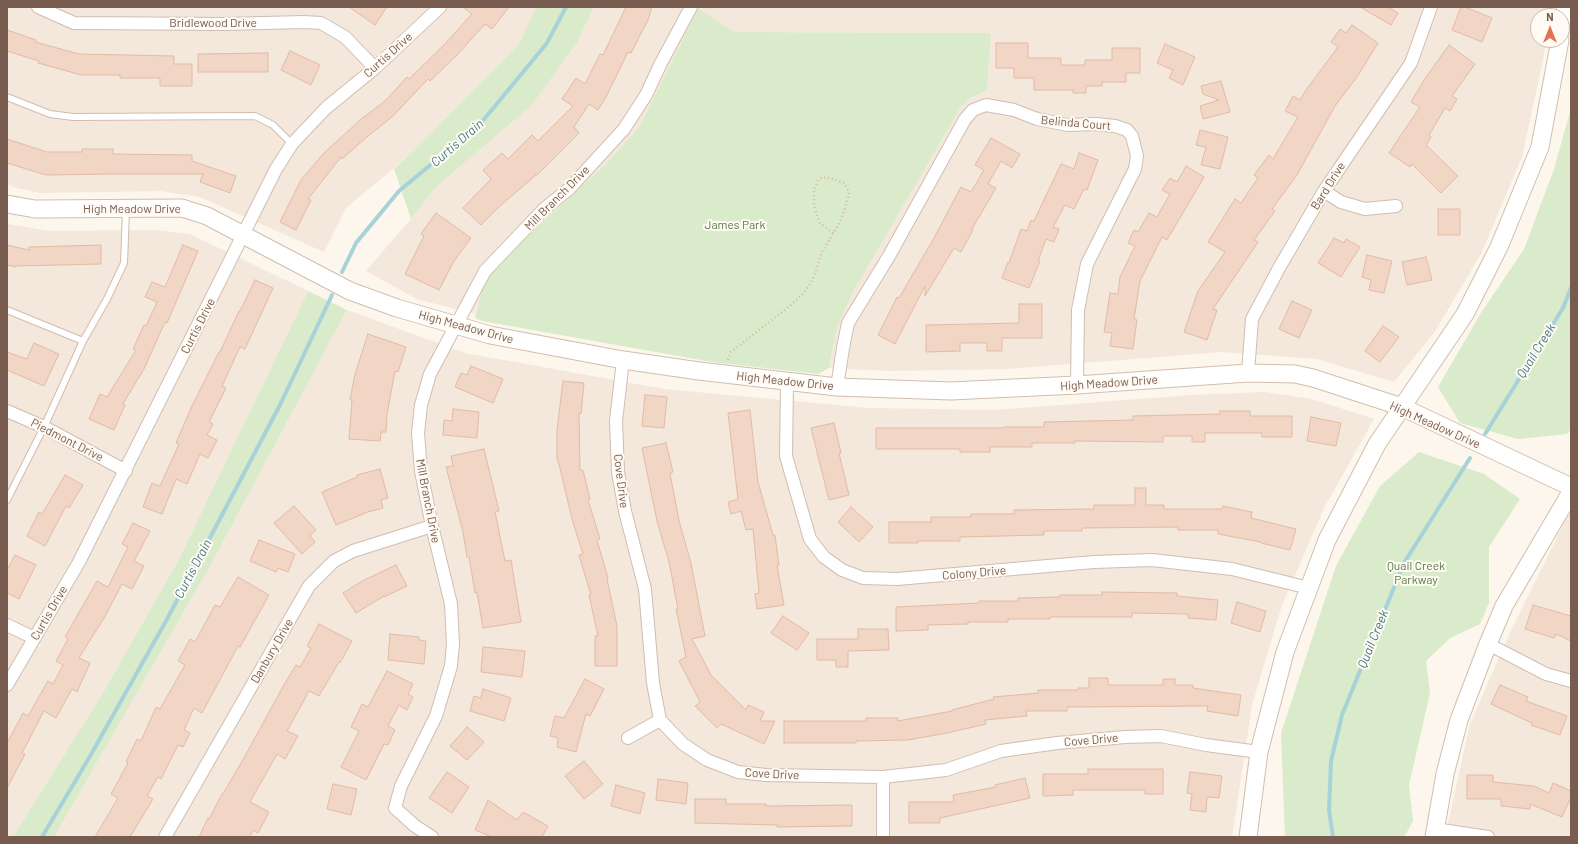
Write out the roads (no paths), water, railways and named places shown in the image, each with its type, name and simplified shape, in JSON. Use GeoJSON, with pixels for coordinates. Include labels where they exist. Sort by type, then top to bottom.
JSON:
{"type":"FeatureCollection","features":[{"type":"Feature","properties":{"kind":"street","name":"Bridlewood Drive"},"geometry":{"type":"LineString","coordinates":[[38,7],[74,23],[321,23],[345,37],[375,68]]}},
{"type":"Feature","properties":{"kind":"street","name":"Curtis Drive"},"geometry":{"type":"LineString","coordinates":[[7,685],[79,562],[126,471],[276,169],[292,144],[326,108],[375,68],[440,7]]}},
{"type":"Feature","properties":{"kind":"street","name":"Mill Branch Drive"},"geometry":{"type":"LineString","coordinates":[[432,837],[415,826],[395,808],[401,786],[436,716],[451,666],[453,644],[451,604],[432,526],[421,471],[418,433],[421,405],[430,374],[485,272],[544,209],[570,188],[624,129],[646,95],[690,7]]}},
{"type":"Feature","properties":{"kind":"street","name":"Bard Drive"},"geometry":{"type":"LineString","coordinates":[[1248,374],[1252,319],[1279,268],[1324,191],[1411,63],[1431,7]]}},
{"type":"Feature","properties":{"kind":"street"},"geometry":{"type":"LineString","coordinates":[[1248,837],[1259,752],[1285,652],[1327,540],[1377,444],[1465,314],[1500,247],[1540,146],[1558,48]]}},
{"type":"Feature","properties":{"kind":"street","name":"Belinda Court"},"geometry":{"type":"LineString","coordinates":[[837,386],[842,348],[848,323],[889,256],[965,120],[973,110],[986,105],[1014,110],[1037,120],[1068,124],[1115,126],[1127,130],[1132,136],[1137,156],[1135,169],[1087,264],[1078,310],[1076,385]]}},
{"type":"Feature","properties":{"kind":"street"},"geometry":{"type":"LineString","coordinates":[[1324,191],[1341,202],[1365,209],[1396,206]]}},
{"type":"Feature","properties":{"kind":"street","name":"High Meadow Drive"},"geometry":{"type":"LineString","coordinates":[[7,204],[35,209],[182,208],[208,216],[350,291],[397,308],[490,335],[623,360],[728,375],[837,386],[951,391],[1248,374],[1295,374],[1313,378],[1402,407],[1571,487]]}},
{"type":"Feature","properties":{"kind":"street","name":"Cove Drive"},"geometry":{"type":"LineString","coordinates":[[623,360],[616,421],[618,472],[625,512],[645,589],[653,683],[660,720],[683,744],[707,760],[738,772],[766,775],[883,777],[946,770],[1001,752],[1057,743],[1125,737],[1161,736],[1206,745],[1259,752]]}},
{"type":"Feature","properties":{"kind":"street","name":"Colony Drive"},"geometry":{"type":"LineString","coordinates":[[787,382],[786,456],[810,539],[824,557],[842,570],[863,578],[897,579],[1094,562],[1152,560],[1232,569],[1309,588]]}},
{"type":"Feature","properties":{"kind":"street","name":"Piedmont Drive"},"geometry":{"type":"LineString","coordinates":[[7,411],[44,427],[126,471]]}},
{"type":"Feature","properties":{"kind":"street"},"geometry":{"type":"LineString","coordinates":[[1488,837],[1434,833],[1445,774],[1459,720],[1504,606],[1571,492]]}},
{"type":"Feature","properties":{"kind":"street","name":"Danbury Drive"},"geometry":{"type":"LineString","coordinates":[[165,837],[309,586],[334,561],[352,551],[432,526]]}},
{"type":"Feature","properties":{"kind":"street"},"geometry":{"type":"LineString","coordinates":[[7,625],[34,638]]}},
{"type":"Feature","properties":{"kind":"street"},"geometry":{"type":"LineString","coordinates":[[1488,644],[1546,674],[1571,681]]}},
{"type":"Feature","properties":{"kind":"street"},"geometry":{"type":"LineString","coordinates":[[628,738],[660,720]]}},
{"type":"Feature","properties":{"kind":"street"},"geometry":{"type":"LineString","coordinates":[[883,777],[883,837]]}},
{"type":"Feature","properties":{"kind":"lane"},"geometry":{"type":"LineString","coordinates":[[7,97],[50,114],[72,117],[255,116],[273,125],[292,144]]}},
{"type":"Feature","properties":{"kind":"lane"},"geometry":{"type":"LineString","coordinates":[[7,500],[44,427],[83,341],[107,299],[124,263],[126,209]]}},
{"type":"Feature","properties":{"kind":"lane"},"geometry":{"type":"LineString","coordinates":[[7,310],[83,341]]}},
{"type":"Feature","properties":{"kind":"waterway","name":"Curtis Drain"},"geometry":{"type":"LineString","coordinates":[[342,272],[356,243],[399,191],[481,123],[547,43],[566,7]]}},
{"type":"Feature","properties":{"kind":"waterway","name":"Quail Creek"},"geometry":{"type":"LineString","coordinates":[[1485,434],[1563,308],[1571,288]]}},
{"type":"Feature","properties":{"kind":"waterway","name":"Curtis Drain"},"geometry":{"type":"LineString","coordinates":[[42,837],[89,758],[166,621],[280,405],[332,295]]}},
{"type":"Feature","properties":{"kind":"waterway","name":"Quail Creek"},"geometry":{"type":"LineString","coordinates":[[1333,837],[1329,810],[1331,761],[1342,715],[1404,563],[1470,458]]}},
{"type":"Feature","properties":{"kind":"park label","name":"James Park"},"geometry":{"type":"Point","coordinates":[735,225]}},
{"type":"Feature","properties":{"kind":"park label","name":"Quail Creek Parkway"},"geometry":{"type":"Point","coordinates":[1416,573]}}]}
